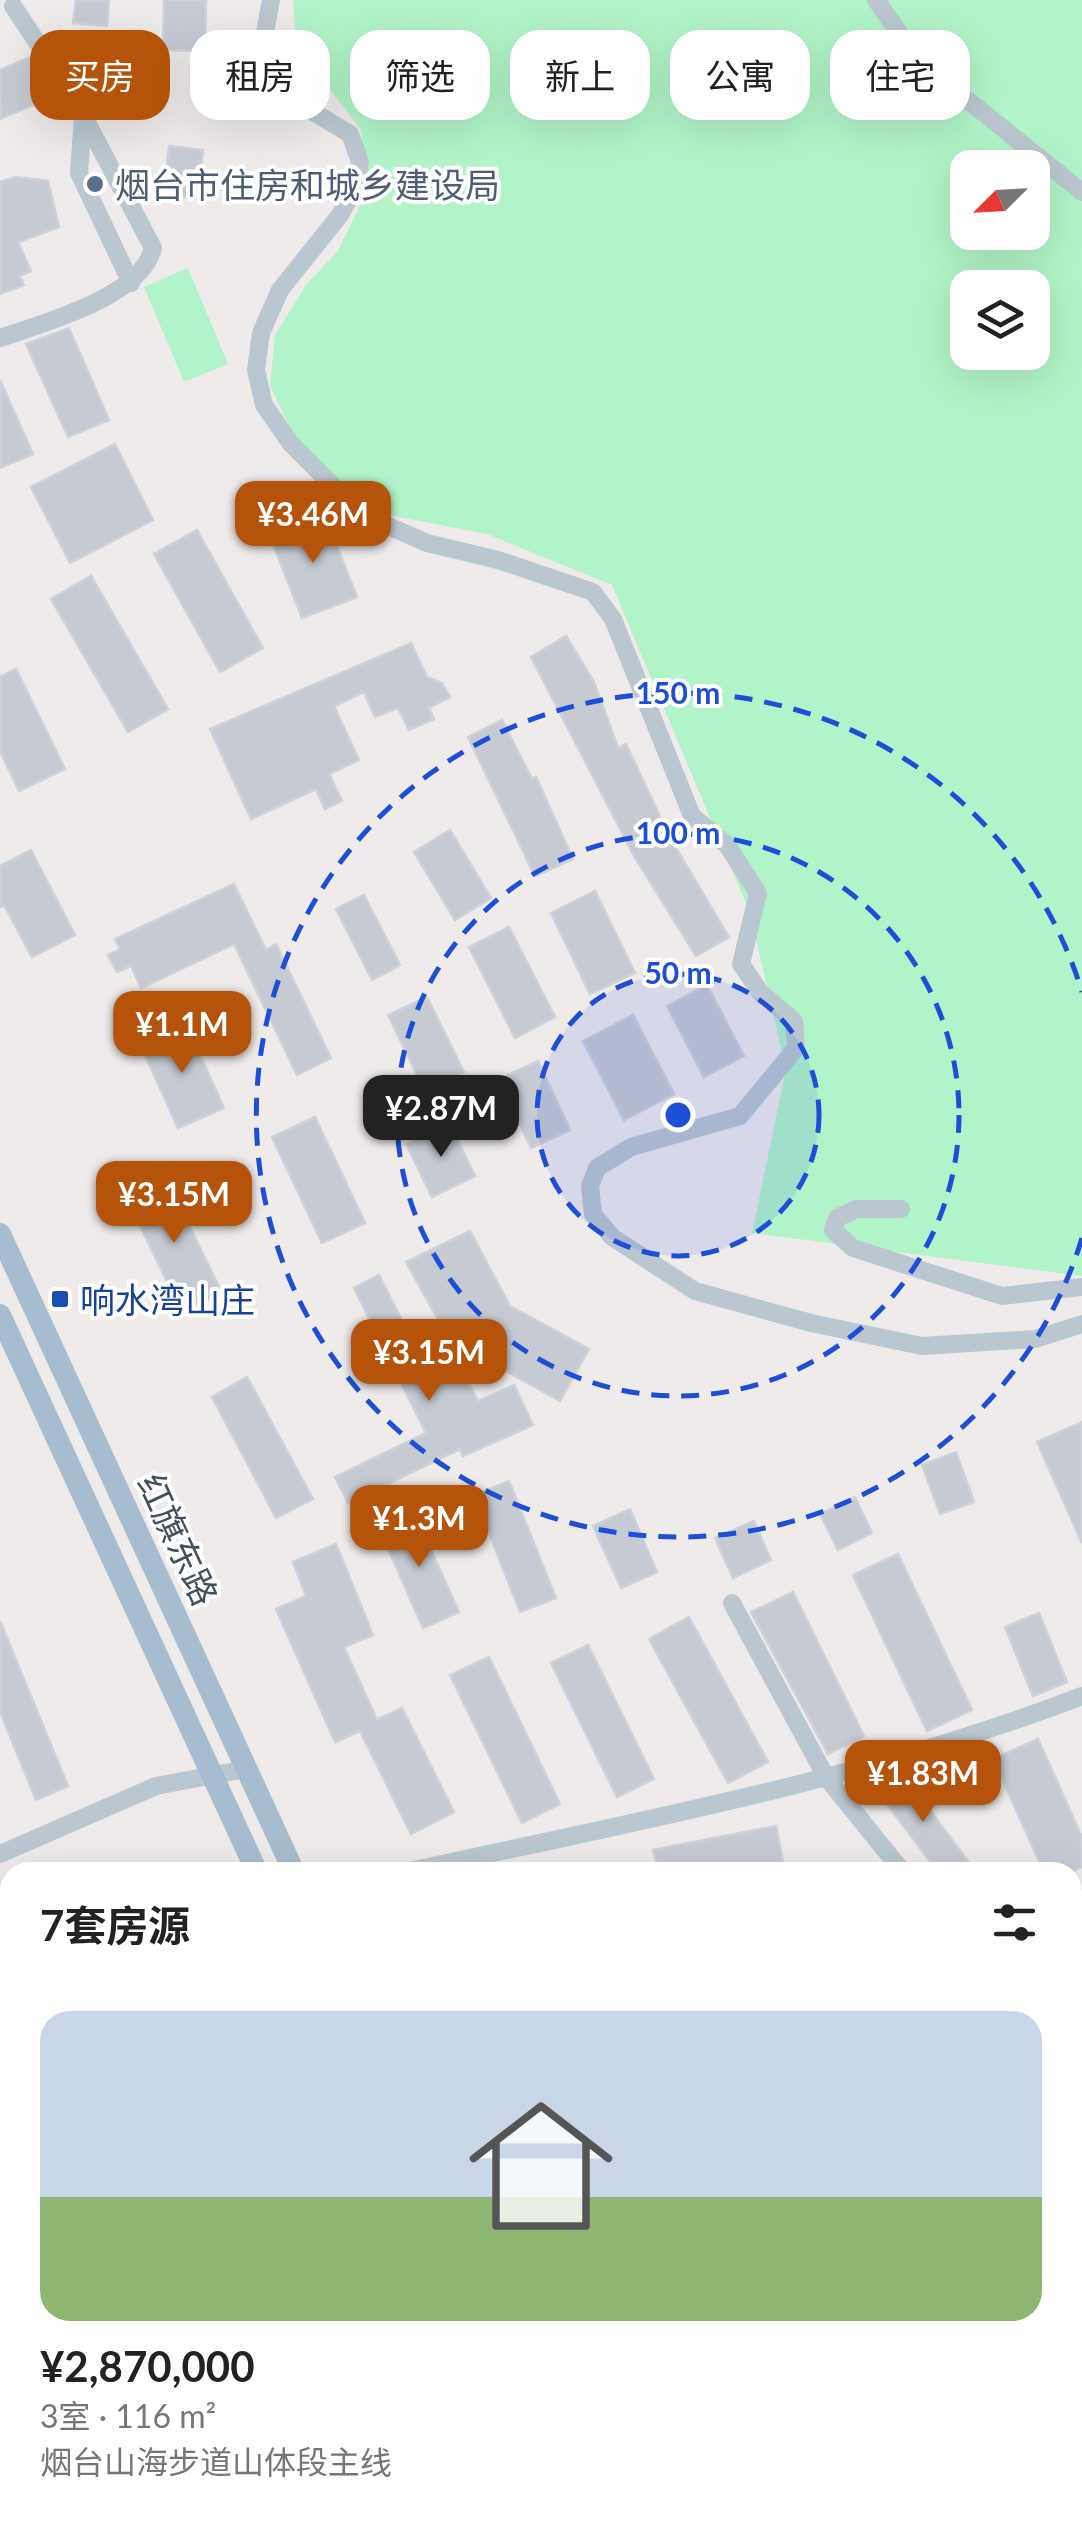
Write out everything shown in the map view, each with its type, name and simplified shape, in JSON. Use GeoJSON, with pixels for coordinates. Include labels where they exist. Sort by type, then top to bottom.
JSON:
{"type":"FeatureCollection","features":[{"type":"Feature","properties":{"kind":"main road","name":"红旗东路"},"geometry":{"type":"LineString","coordinates":[[0,1234],[289,1862]]}},
{"type":"Feature","properties":{"kind":"main road","name":"红旗东路"},"geometry":{"type":"LineString","coordinates":[[0,1316],[252,1862]]}},
{"type":"Feature","properties":{"kind":"street"},"geometry":{"type":"LineString","coordinates":[[271,0],[260,58],[278,91],[350,134],[360,162],[356,188],[340,215],[280,290],[261,333],[256,370],[264,406],[291,444],[361,514],[426,543],[498,560],[593,592],[613,619],[692,816],[727,845],[758,893],[741,964],[760,992],[794,1022],[796,1048],[740,1116],[630,1147],[596,1168],[590,1186],[593,1214],[612,1236],[694,1291],[811,1323],[922,1346],[1035,1339],[1082,1324]]}},
{"type":"Feature","properties":{"kind":"street"},"geometry":{"type":"LineString","coordinates":[[876,0],[919,60],[1082,192]]}},
{"type":"Feature","properties":{"kind":"street"},"geometry":{"type":"LineString","coordinates":[[13,6],[30,32]]}},
{"type":"Feature","properties":{"kind":"street"},"geometry":{"type":"LineString","coordinates":[[83,120],[80,173],[131,283]]}},
{"type":"Feature","properties":{"kind":"street"},"geometry":{"type":"LineString","coordinates":[[0,338],[55,319],[131,283],[150,261],[153,248],[86,120]]}},
{"type":"Feature","properties":{"kind":"street"},"geometry":{"type":"LineString","coordinates":[[901,1208],[856,1209],[838,1218],[833,1230],[853,1248],[1002,1296],[1082,1287]]}},
{"type":"Feature","properties":{"kind":"street"},"geometry":{"type":"LineString","coordinates":[[732,1603],[826,1777],[895,1862]]}},
{"type":"Feature","properties":{"kind":"street"},"geometry":{"type":"LineString","coordinates":[[449,1862],[826,1777],[971,1738],[1082,1696]]}},
{"type":"Feature","properties":{"kind":"street"},"geometry":{"type":"LineString","coordinates":[[0,1854],[156,1786],[211,1772],[246,1769]]}},
{"type":"Feature","properties":{"kind":"green space"},"geometry":{"type":"Polygon","coordinates":[[[293,0],[1082,0],[1082,1276],[752,1233],[786,1070],[750,913],[612,585],[487,534],[369,511],[293,434],[270,386],[275,335],[306,285],[338,251],[368,189],[361,130],[353,120],[490,120],[490,30],[350,30],[350,115],[330,89],[330,30],[295,30],[293,0]]]}},
{"type":"Feature","properties":{"kind":"green space"},"geometry":{"type":"Polygon","coordinates":[[[188,268],[228,364],[184,382],[144,287],[188,268]]]}},
{"type":"Feature","properties":{"kind":"building"},"geometry":{"type":"Polygon","coordinates":[[[76,0],[109,0],[107,26],[73,23],[76,0]]]}},
{"type":"Feature","properties":{"kind":"building"},"geometry":{"type":"Polygon","coordinates":[[[164,0],[206,0],[205,30],[190,30],[190,51],[170,50],[170,30],[163,30],[164,0]]]}},
{"type":"Feature","properties":{"kind":"building"},"geometry":{"type":"Polygon","coordinates":[[[30,57],[30,106],[0,119],[0,70],[30,57]]]}},
{"type":"Feature","properties":{"kind":"building"},"geometry":{"type":"Polygon","coordinates":[[[169,146],[203,150],[198,199],[164,195],[169,146]]]}},
{"type":"Feature","properties":{"kind":"building"},"geometry":{"type":"Polygon","coordinates":[[[15,177],[48,181],[59,227],[18,242],[31,271],[20,276],[24,285],[0,294],[0,182],[15,177]]]}},
{"type":"Feature","properties":{"kind":"building"},"geometry":{"type":"Polygon","coordinates":[[[69,328],[109,420],[68,437],[26,344],[69,328]]]}},
{"type":"Feature","properties":{"kind":"building"},"geometry":{"type":"Polygon","coordinates":[[[0,380],[33,454],[0,468],[0,380]]]}},
{"type":"Feature","properties":{"kind":"building"},"geometry":{"type":"Polygon","coordinates":[[[115,444],[153,520],[70,563],[31,487],[115,444]]]}},
{"type":"Feature","properties":{"kind":"building"},"geometry":{"type":"Polygon","coordinates":[[[324,513],[357,597],[302,618],[269,534],[324,513]]]}},
{"type":"Feature","properties":{"kind":"building"},"geometry":{"type":"Polygon","coordinates":[[[197,530],[263,648],[220,672],[154,554],[197,530]]]}},
{"type":"Feature","properties":{"kind":"building"},"geometry":{"type":"Polygon","coordinates":[[[91,576],[168,709],[128,732],[51,599],[91,576]]]}},
{"type":"Feature","properties":{"kind":"building"},"geometry":{"type":"Polygon","coordinates":[[[566,636],[594,682],[618,748],[626,744],[670,838],[729,937],[696,956],[634,856],[531,657],[566,636]]]}},
{"type":"Feature","properties":{"kind":"building"},"geometry":{"type":"Polygon","coordinates":[[[411,643],[427,677],[442,683],[450,697],[429,708],[434,719],[409,730],[398,708],[375,717],[364,692],[334,706],[359,760],[329,774],[342,801],[325,809],[316,789],[251,819],[210,729],[411,643]]]}},
{"type":"Feature","properties":{"kind":"building"},"geometry":{"type":"Polygon","coordinates":[[[16,669],[65,769],[19,791],[0,751],[0,677],[16,669]]]}},
{"type":"Feature","properties":{"kind":"building"},"geometry":{"type":"Polygon","coordinates":[[[502,720],[532,779],[536,777],[573,859],[535,876],[468,737],[502,720]]]}},
{"type":"Feature","properties":{"kind":"building"},"geometry":{"type":"Polygon","coordinates":[[[450,830],[491,898],[455,920],[414,852],[450,830]]]}},
{"type":"Feature","properties":{"kind":"building"},"geometry":{"type":"Polygon","coordinates":[[[31,850],[75,935],[32,957],[4,905],[0,907],[0,866],[31,850]]]}},
{"type":"Feature","properties":{"kind":"building"},"geometry":{"type":"Polygon","coordinates":[[[234,884],[266,950],[276,944],[331,1058],[297,1075],[234,944],[141,988],[131,966],[117,972],[108,955],[120,949],[115,939],[234,884]]]}},
{"type":"Feature","properties":{"kind":"building"},"geometry":{"type":"Polygon","coordinates":[[[595,891],[635,973],[590,994],[551,913],[595,891]]]}},
{"type":"Feature","properties":{"kind":"building"},"geometry":{"type":"Polygon","coordinates":[[[364,895],[400,965],[372,980],[336,909],[364,895]]]}},
{"type":"Feature","properties":{"kind":"building"},"geometry":{"type":"Polygon","coordinates":[[[509,927],[555,1017],[515,1038],[469,947],[509,927]]]}},
{"type":"Feature","properties":{"kind":"building"},"geometry":{"type":"Polygon","coordinates":[[[707,985],[744,1056],[704,1077],[667,1006],[707,985]]]}},
{"type":"Feature","properties":{"kind":"building"},"geometry":{"type":"Polygon","coordinates":[[[427,997],[464,1072],[425,1091],[388,1015],[427,997]]]}},
{"type":"Feature","properties":{"kind":"building"},"geometry":{"type":"Polygon","coordinates":[[[633,1015],[674,1094],[624,1120],[583,1041],[633,1015]]]}},
{"type":"Feature","properties":{"kind":"building"},"geometry":{"type":"Polygon","coordinates":[[[186,1024],[224,1108],[178,1128],[140,1044],[186,1024]]]}},
{"type":"Feature","properties":{"kind":"building"},"geometry":{"type":"Polygon","coordinates":[[[538,1061],[570,1130],[531,1148],[499,1079],[538,1061]]]}},
{"type":"Feature","properties":{"kind":"building"},"geometry":{"type":"Polygon","coordinates":[[[315,1117],[365,1223],[322,1243],[272,1137],[315,1117]]]}},
{"type":"Feature","properties":{"kind":"building"},"geometry":{"type":"Polygon","coordinates":[[[449,1123],[475,1176],[432,1197],[406,1144],[449,1123]]]}},
{"type":"Feature","properties":{"kind":"building"},"geometry":{"type":"Polygon","coordinates":[[[167,1180],[222,1293],[182,1312],[127,1199],[167,1180]]]}},
{"type":"Feature","properties":{"kind":"building"},"geometry":{"type":"Polygon","coordinates":[[[470,1231],[510,1306],[589,1349],[560,1401],[449,1339],[406,1262],[470,1231]]]}},
{"type":"Feature","properties":{"kind":"building"},"geometry":{"type":"Polygon","coordinates":[[[379,1275],[426,1368],[454,1354],[478,1401],[514,1385],[533,1425],[463,1456],[460,1449],[348,1503],[335,1477],[426,1433],[354,1288],[379,1275]]]}},
{"type":"Feature","properties":{"kind":"building"},"geometry":{"type":"Polygon","coordinates":[[[247,1377],[313,1499],[276,1518],[212,1397],[247,1377]]]}},
{"type":"Feature","properties":{"kind":"building"},"geometry":{"type":"Polygon","coordinates":[[[1082,1422],[1082,1543],[1037,1442],[1082,1422]]]}},
{"type":"Feature","properties":{"kind":"building"},"geometry":{"type":"Polygon","coordinates":[[[956,1452],[974,1502],[940,1514],[922,1465],[956,1452]]]}},
{"type":"Feature","properties":{"kind":"building"},"geometry":{"type":"Polygon","coordinates":[[[509,1481],[556,1598],[520,1612],[474,1495],[509,1481]]]}},
{"type":"Feature","properties":{"kind":"building"},"geometry":{"type":"Polygon","coordinates":[[[855,1497],[872,1533],[838,1550],[820,1514],[855,1497]]]}},
{"type":"Feature","properties":{"kind":"building"},"geometry":{"type":"Polygon","coordinates":[[[630,1509],[657,1572],[621,1588],[593,1526],[630,1509]]]}},
{"type":"Feature","properties":{"kind":"building"},"geometry":{"type":"Polygon","coordinates":[[[414,1512],[459,1612],[423,1628],[379,1528],[414,1512]]]}},
{"type":"Feature","properties":{"kind":"building"},"geometry":{"type":"Polygon","coordinates":[[[754,1521],[771,1560],[733,1578],[715,1538],[754,1521]]]}},
{"type":"Feature","properties":{"kind":"building"},"geometry":{"type":"Polygon","coordinates":[[[336,1544],[373,1635],[344,1647],[377,1720],[402,1708],[454,1812],[411,1834],[360,1731],[335,1742],[276,1609],[306,1596],[293,1562],[336,1544]]]}},
{"type":"Feature","properties":{"kind":"building"},"geometry":{"type":"Polygon","coordinates":[[[898,1554],[972,1710],[927,1731],[853,1575],[898,1554]]]}},
{"type":"Feature","properties":{"kind":"building"},"geometry":{"type":"Polygon","coordinates":[[[793,1592],[864,1736],[828,1754],[751,1612],[793,1592]]]}},
{"type":"Feature","properties":{"kind":"building"},"geometry":{"type":"Polygon","coordinates":[[[1039,1613],[1067,1682],[1033,1696],[1005,1627],[1039,1613]]]}},
{"type":"Feature","properties":{"kind":"building"},"geometry":{"type":"Polygon","coordinates":[[[689,1617],[768,1762],[728,1783],[649,1639],[689,1617]]]}},
{"type":"Feature","properties":{"kind":"building"},"geometry":{"type":"Polygon","coordinates":[[[0,1621],[68,1786],[36,1800],[0,1712],[0,1621]]]}},
{"type":"Feature","properties":{"kind":"building"},"geometry":{"type":"Polygon","coordinates":[[[588,1645],[654,1779],[617,1797],[551,1663],[588,1645]]]}},
{"type":"Feature","properties":{"kind":"building"},"geometry":{"type":"Polygon","coordinates":[[[489,1657],[560,1804],[522,1823],[450,1675],[489,1657]]]}},
{"type":"Feature","properties":{"kind":"building"},"geometry":{"type":"Polygon","coordinates":[[[1038,1739],[1082,1837],[1082,1862],[1039,1862],[993,1759],[1038,1739]]]}},
{"type":"Feature","properties":{"kind":"building"},"geometry":{"type":"Polygon","coordinates":[[[900,1770],[969,1862],[930,1862],[875,1788],[900,1770]]]}},
{"type":"Feature","properties":{"kind":"building"},"geometry":{"type":"Polygon","coordinates":[[[776,1826],[783,1862],[656,1862],[653,1850],[776,1826]]]}},
{"type":"Feature","properties":{"kind":"place","name":"烟台市住房和城乡建设局"},"geometry":{"type":"Point","coordinates":[95,184]}},
{"type":"Feature","properties":{"kind":"place","name":"响水湾山庄"},"geometry":{"type":"Point","coordinates":[60,1299]}}]}
